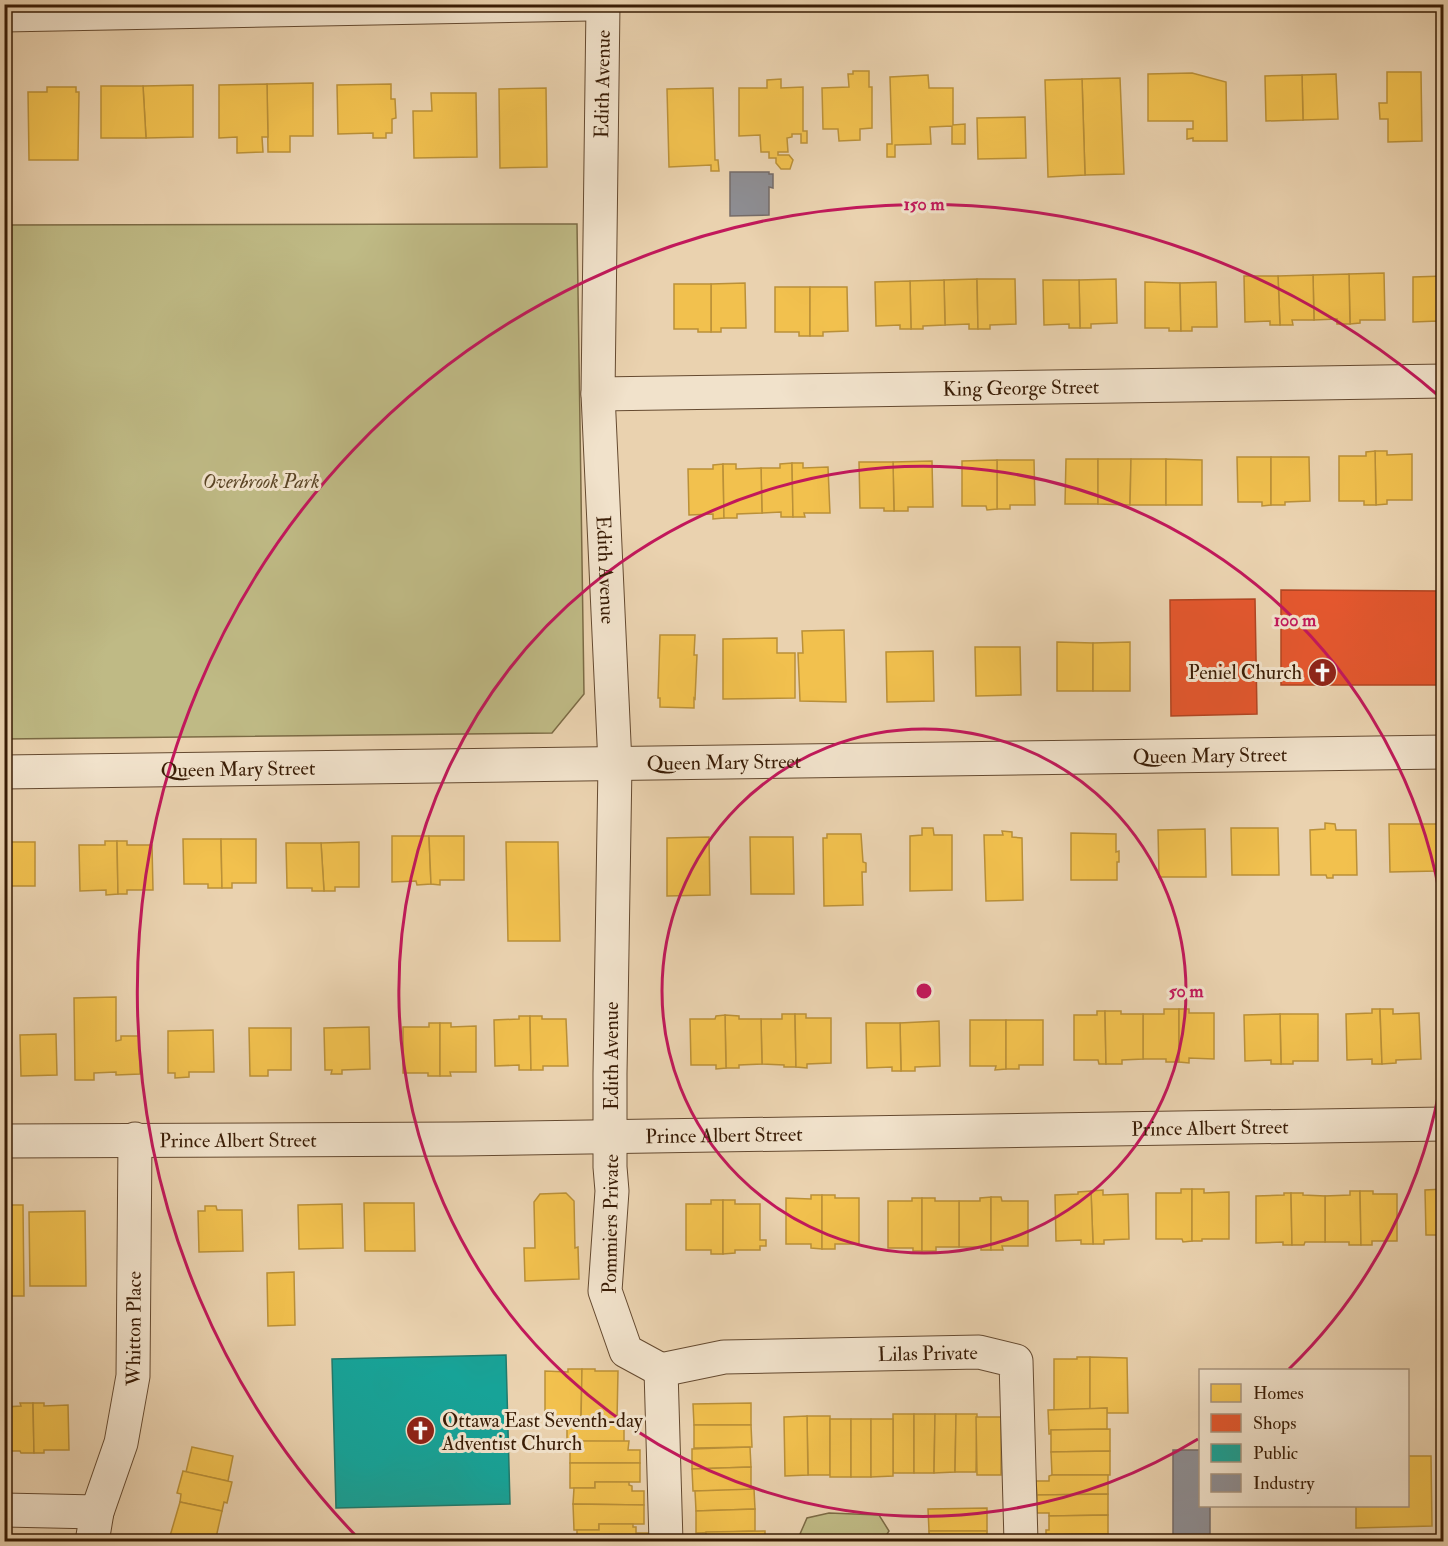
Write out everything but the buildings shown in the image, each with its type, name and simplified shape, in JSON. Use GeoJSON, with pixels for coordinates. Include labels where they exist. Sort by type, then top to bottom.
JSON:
{"type":"FeatureCollection","features":[{"type":"Feature","properties":{"kind":"street"},"geometry":{"type":"LineString","coordinates":[[4,15],[590,4]]}},
{"type":"Feature","properties":{"kind":"street","name":"Edith Avenue"},"geometry":{"type":"LineString","coordinates":[[603,4],[598,394],[615,764],[611,1136]]}},
{"type":"Feature","properties":{"kind":"street","name":"King George Street"},"geometry":{"type":"LineString","coordinates":[[598,394],[1443,381]]}},
{"type":"Feature","properties":{"kind":"street","name":"Queen Mary Street"},"geometry":{"type":"LineString","coordinates":[[4,772],[1443,752]]}},
{"type":"Feature","properties":{"kind":"street","name":"Prince Albert Street"},"geometry":{"type":"LineString","coordinates":[[4,1141],[459,1138],[1443,1124]]}},
{"type":"Feature","properties":{"kind":"street","name":"Pommiers Private"},"geometry":{"type":"LineString","coordinates":[[611,1136],[612,1191],[605,1291],[626,1351],[661,1370]]}},
{"type":"Feature","properties":{"kind":"street","name":"Whitton Place"},"geometry":{"type":"LineString","coordinates":[[94,1527],[121,1443],[133,1376],[135,1139]]}},
{"type":"Feature","properties":{"kind":"street","name":"Lilas Private"},"geometry":{"type":"LineString","coordinates":[[661,1370],[724,1357],[979,1352],[1016,1361],[1021,1542]]}},
{"type":"Feature","properties":{"kind":"street"},"geometry":{"type":"LineString","coordinates":[[661,1370],[666,1542]]}},
{"type":"Feature","properties":{"kind":"street"},"geometry":{"type":"LineString","coordinates":[[4,1510],[94,1527]]}},
{"type":"Feature","properties":{"kind":"green space","name":"Overbrook Park"},"geometry":{"type":"Polygon","coordinates":[[[577,224],[584,694],[552,733],[5,739],[5,225],[577,224]]]}},
{"type":"Feature","properties":{"kind":"green space"},"geometry":{"type":"Polygon","coordinates":[[[829,1513],[879,1515],[889,1531],[882,1542],[813,1541],[800,1534],[807,1518],[829,1513]]]}},
{"type":"Feature","properties":{"kind":"place","name":"Peniel Church"},"geometry":{"type":"Point","coordinates":[1323,672]}},
{"type":"Feature","properties":{"kind":"place","name":"Ottawa East Seventh-day Adventist Church"},"geometry":{"type":"Point","coordinates":[421,1431]}}]}
